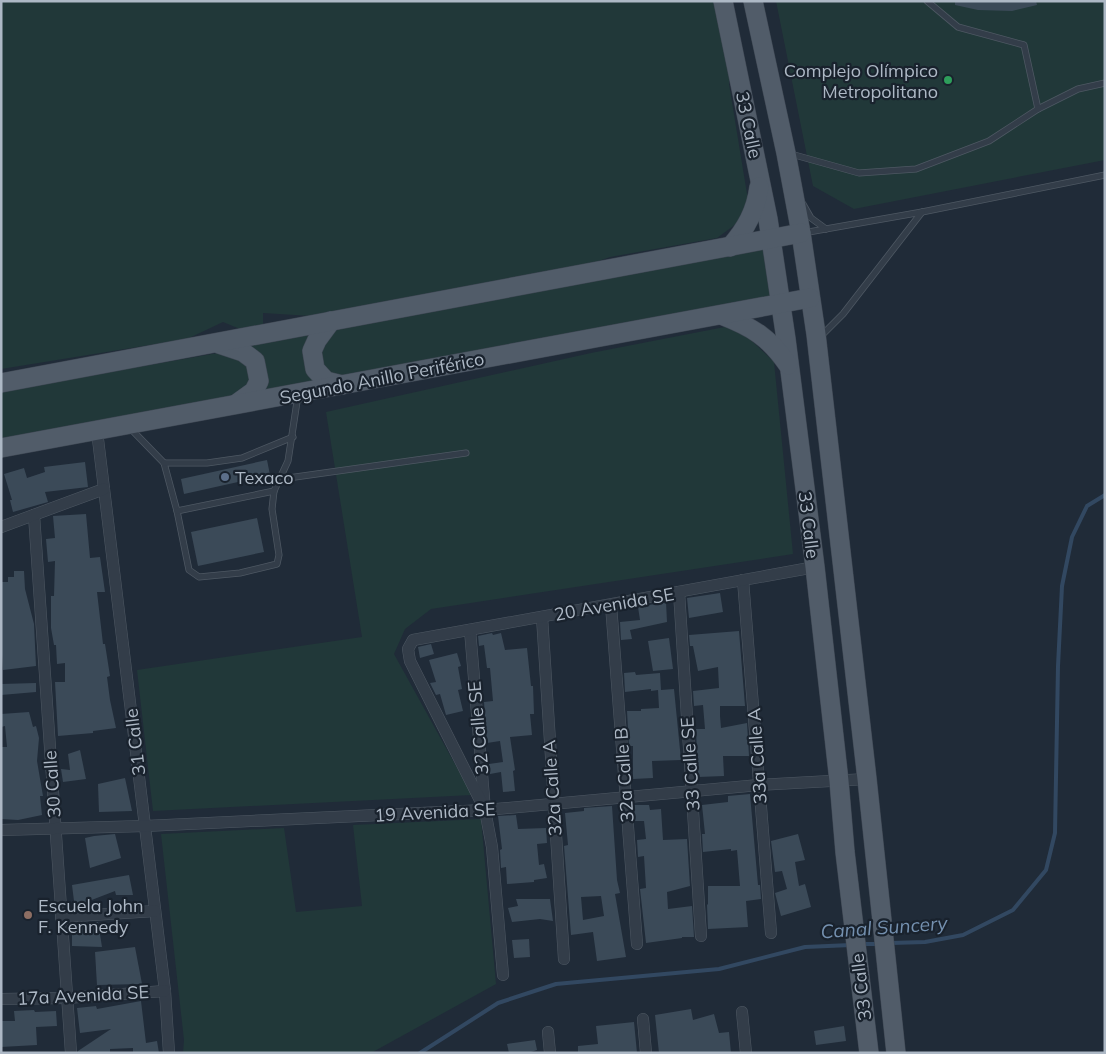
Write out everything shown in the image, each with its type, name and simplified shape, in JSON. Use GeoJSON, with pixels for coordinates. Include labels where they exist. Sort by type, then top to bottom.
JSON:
{"type":"FeatureCollection","features":[{"type":"Feature","properties":{"kind":"main road","name":"33 Calle"},"geometry":{"type":"LineString","coordinates":[[723,1],[771,239],[772,305],[790,367],[840,781],[845,852],[869,1053]]}},
{"type":"Feature","properties":{"kind":"main road","name":"33 Calle"},"geometry":{"type":"LineString","coordinates":[[753,1],[792,184],[816,341],[867,779],[896,1053]]}},
{"type":"Feature","properties":{"kind":"main road"},"geometry":{"type":"LineString","coordinates":[[730,247],[748,223],[757,202],[760,180]]}},
{"type":"Feature","properties":{"kind":"main road"},"geometry":{"type":"LineString","coordinates":[[1,383],[801,233]]}},
{"type":"Feature","properties":{"kind":"main road","name":"Segundo Anillo Periférico"},"geometry":{"type":"LineString","coordinates":[[1,448],[810,298]]}},
{"type":"Feature","properties":{"kind":"main road"},"geometry":{"type":"LineString","coordinates":[[721,314],[747,325],[769,341],[790,367]]}},
{"type":"Feature","properties":{"kind":"main road"},"geometry":{"type":"LineString","coordinates":[[331,321],[317,340],[312,351],[315,369],[326,381],[343,385]]}},
{"type":"Feature","properties":{"kind":"main road"},"geometry":{"type":"LineString","coordinates":[[217,343],[243,352],[255,361],[259,381],[254,391],[235,405]]}},
{"type":"Feature","properties":{"kind":"street","name":"31 Calle"},"geometry":{"type":"LineString","coordinates":[[97,430],[165,991],[169,1053]]}},
{"type":"Feature","properties":{"kind":"street"},"geometry":{"type":"LineString","coordinates":[[1,527],[104,489]]}},
{"type":"Feature","properties":{"kind":"street","name":"30 Calle"},"geometry":{"type":"LineString","coordinates":[[34,515],[70,1053]]}},
{"type":"Feature","properties":{"kind":"street","name":"20 Avenida SE"},"geometry":{"type":"LineString","coordinates":[[485,810],[410,661],[408,649],[413,640],[815,567]]}},
{"type":"Feature","properties":{"kind":"street","name":"33a Calle A"},"geometry":{"type":"LineString","coordinates":[[743,580],[771,933]]}},
{"type":"Feature","properties":{"kind":"street","name":"33 Calle SE"},"geometry":{"type":"LineString","coordinates":[[679,592],[701,936]]}},
{"type":"Feature","properties":{"kind":"street","name":"32a Calle B"},"geometry":{"type":"LineString","coordinates":[[611,605],[637,944]]}},
{"type":"Feature","properties":{"kind":"street","name":"32a Calle A"},"geometry":{"type":"LineString","coordinates":[[542,617],[564,960]]}},
{"type":"Feature","properties":{"kind":"street","name":"32 Calle SE"},"geometry":{"type":"LineString","coordinates":[[470,630],[485,810],[492,847],[504,975]]}},
{"type":"Feature","properties":{"kind":"street","name":"19 Avenida SE"},"geometry":{"type":"LineString","coordinates":[[1,830],[145,826],[485,810],[692,790],[867,779]]}},
{"type":"Feature","properties":{"kind":"street"},"geometry":{"type":"LineString","coordinates":[[61,917],[155,911]]}},
{"type":"Feature","properties":{"kind":"street","name":"17a Avenida SE"},"geometry":{"type":"LineString","coordinates":[[1,999],[66,998],[165,991]]}},
{"type":"Feature","properties":{"kind":"street"},"geometry":{"type":"LineString","coordinates":[[742,1012],[746,1053]]}},
{"type":"Feature","properties":{"kind":"street"},"geometry":{"type":"LineString","coordinates":[[643,1019],[646,1053]]}},
{"type":"Feature","properties":{"kind":"street"},"geometry":{"type":"LineString","coordinates":[[548,1032],[550,1053]]}},
{"type":"Feature","properties":{"kind":"lane"},"geometry":{"type":"LineString","coordinates":[[928,1],[958,27],[1024,45],[1038,109]]}},
{"type":"Feature","properties":{"kind":"lane"},"geometry":{"type":"LineString","coordinates":[[786,153],[859,173],[916,169],[989,141],[1038,109],[1078,89],[1105,83]]}},
{"type":"Feature","properties":{"kind":"lane"},"geometry":{"type":"LineString","coordinates":[[801,233],[922,212],[1105,175]]}},
{"type":"Feature","properties":{"kind":"lane"},"geometry":{"type":"LineString","coordinates":[[792,184],[811,218],[826,229]]}},
{"type":"Feature","properties":{"kind":"lane"},"geometry":{"type":"LineString","coordinates":[[816,341],[843,314],[922,212]]}},
{"type":"Feature","properties":{"kind":"lane"},"geometry":{"type":"LineString","coordinates":[[126,425],[164,463],[177,510],[189,570],[199,576],[240,573],[277,564],[279,555],[272,509],[274,491],[288,460],[293,437],[298,393]]}},
{"type":"Feature","properties":{"kind":"lane"},"geometry":{"type":"LineString","coordinates":[[164,463],[207,463],[242,458],[293,437]]}},
{"type":"Feature","properties":{"kind":"lane"},"geometry":{"type":"LineString","coordinates":[[280,479],[466,453]]}},
{"type":"Feature","properties":{"kind":"lane"},"geometry":{"type":"LineString","coordinates":[[177,510],[274,491]]}},
{"type":"Feature","properties":{"kind":"green space"},"geometry":{"type":"Polygon","coordinates":[[[1,1],[715,1],[731,60],[729,84],[748,200],[736,224],[717,238],[610,257],[593,263],[311,316],[263,313],[263,324],[240,329],[223,322],[187,339],[1,369],[1,1]]]}},
{"type":"Feature","properties":{"kind":"green space","name":"Complejo Olímpico Metropolitano"},"geometry":{"type":"Polygon","coordinates":[[[776,1],[1105,1],[1105,160],[854,209],[813,186],[776,1]]]}},
{"type":"Feature","properties":{"kind":"green space"},"geometry":{"type":"Polygon","coordinates":[[[771,240],[780,300],[327,380],[318,341],[333,327],[771,240]]]}},
{"type":"Feature","properties":{"kind":"green space"},"geometry":{"type":"Polygon","coordinates":[[[735,325],[774,362],[793,554],[431,609],[405,629],[394,654],[472,795],[153,811],[137,670],[362,637],[326,412],[591,353],[735,325]]]}},
{"type":"Feature","properties":{"kind":"green space"},"geometry":{"type":"Polygon","coordinates":[[[318,333],[328,387],[251,401],[261,381],[238,346],[318,333]]]}},
{"type":"Feature","properties":{"kind":"green space"},"geometry":{"type":"Polygon","coordinates":[[[218,353],[246,362],[253,378],[234,400],[1,445],[1,391],[218,353]]]}},
{"type":"Feature","properties":{"kind":"green space"},"geometry":{"type":"Polygon","coordinates":[[[481,819],[496,984],[371,1053],[183,1053],[184,1040],[161,834],[284,828],[296,912],[362,906],[353,825],[481,819]]]}},
{"type":"Feature","properties":{"kind":"building"},"geometry":{"type":"Polygon","coordinates":[[[955,1],[1036,1],[1037,5],[1012,11],[978,10],[955,5],[955,1]]]}},
{"type":"Feature","properties":{"kind":"building","name":"Texaco"},"geometry":{"type":"Polygon","coordinates":[[[267,460],[270,475],[184,494],[181,479],[267,460]]]}},
{"type":"Feature","properties":{"kind":"building"},"geometry":{"type":"Polygon","coordinates":[[[85,462],[88,487],[45,492],[48,502],[13,512],[10,500],[12,500],[4,474],[24,468],[27,478],[45,472],[44,467],[85,462]]]}},
{"type":"Feature","properties":{"kind":"building"},"geometry":{"type":"Polygon","coordinates":[[[86,514],[90,558],[100,557],[105,592],[97,592],[103,644],[105,644],[110,676],[107,677],[110,700],[116,728],[93,731],[93,733],[58,736],[55,682],[65,682],[65,663],[57,664],[56,645],[54,645],[51,628],[51,596],[54,596],[55,561],[48,562],[46,539],[55,538],[53,516],[86,514]]]}},
{"type":"Feature","properties":{"kind":"building"},"geometry":{"type":"Polygon","coordinates":[[[257,518],[264,552],[198,566],[191,532],[257,518]]]}},
{"type":"Feature","properties":{"kind":"building"},"geometry":{"type":"Polygon","coordinates":[[[14,571],[24,571],[25,589],[34,624],[36,666],[3,670],[1,640],[2,582],[8,582],[8,577],[14,577],[14,571]]]}},
{"type":"Feature","properties":{"kind":"building"},"geometry":{"type":"Polygon","coordinates":[[[720,593],[723,612],[689,618],[687,598],[720,593]]]}},
{"type":"Feature","properties":{"kind":"building"},"geometry":{"type":"Polygon","coordinates":[[[666,602],[667,622],[630,630],[632,639],[621,640],[620,622],[640,620],[638,607],[666,602]]]}},
{"type":"Feature","properties":{"kind":"building"},"geometry":{"type":"Polygon","coordinates":[[[739,631],[745,706],[720,706],[720,716],[721,728],[747,723],[749,756],[723,756],[724,776],[698,777],[696,729],[705,729],[703,705],[694,706],[693,691],[719,688],[718,667],[698,671],[693,646],[690,646],[689,635],[739,631]]]}},
{"type":"Feature","properties":{"kind":"building"},"geometry":{"type":"Polygon","coordinates":[[[492,633],[493,635],[501,633],[505,650],[527,648],[531,686],[533,686],[534,714],[530,714],[532,735],[510,737],[515,770],[513,771],[515,791],[503,792],[501,772],[490,774],[489,764],[503,762],[500,741],[487,743],[484,702],[493,701],[490,668],[487,668],[484,645],[479,646],[478,636],[492,633]]]}},
{"type":"Feature","properties":{"kind":"building"},"geometry":{"type":"Polygon","coordinates":[[[669,638],[673,669],[653,671],[648,641],[669,638]]]}},
{"type":"Feature","properties":{"kind":"building"},"geometry":{"type":"Polygon","coordinates":[[[431,644],[434,654],[420,658],[418,647],[431,644]]]}},
{"type":"Feature","properties":{"kind":"building"},"geometry":{"type":"Polygon","coordinates":[[[457,653],[461,666],[458,667],[462,689],[458,690],[463,711],[446,715],[440,694],[436,695],[430,683],[436,682],[429,660],[457,653]]]}},
{"type":"Feature","properties":{"kind":"building"},"geometry":{"type":"Polygon","coordinates":[[[635,672],[636,675],[660,673],[661,690],[674,689],[681,760],[652,761],[653,778],[633,779],[633,746],[629,746],[627,711],[659,708],[658,690],[625,692],[624,673],[635,672]]]}},
{"type":"Feature","properties":{"kind":"building"},"geometry":{"type":"Polygon","coordinates":[[[36,683],[36,692],[1,695],[1,684],[36,683]]]}},
{"type":"Feature","properties":{"kind":"building"},"geometry":{"type":"Polygon","coordinates":[[[29,712],[33,727],[36,726],[39,738],[37,761],[43,796],[40,796],[42,815],[18,820],[1,819],[1,747],[7,747],[5,726],[1,727],[1,714],[29,712]]]}},
{"type":"Feature","properties":{"kind":"building"},"geometry":{"type":"Polygon","coordinates":[[[80,750],[86,779],[63,782],[61,769],[70,770],[68,754],[80,750]]]}},
{"type":"Feature","properties":{"kind":"building"},"geometry":{"type":"Polygon","coordinates":[[[125,778],[132,811],[99,812],[98,784],[125,778]]]}},
{"type":"Feature","properties":{"kind":"building"},"geometry":{"type":"Polygon","coordinates":[[[750,794],[758,885],[760,885],[761,899],[746,901],[748,927],[708,929],[708,886],[740,886],[737,850],[703,852],[702,834],[705,834],[702,805],[728,802],[728,796],[750,794]]]}},
{"type":"Feature","properties":{"kind":"building"},"geometry":{"type":"Polygon","coordinates":[[[634,805],[649,805],[650,810],[661,809],[663,840],[687,839],[690,886],[667,892],[668,909],[692,906],[694,937],[646,943],[640,889],[646,888],[644,856],[638,857],[637,840],[646,839],[644,821],[635,821],[634,805]]]}},
{"type":"Feature","properties":{"kind":"building"},"geometry":{"type":"Polygon","coordinates":[[[612,806],[617,880],[620,893],[615,894],[626,957],[597,961],[593,932],[571,935],[564,846],[568,845],[565,813],[584,811],[584,808],[612,806]],[[601,896],[581,897],[583,920],[604,916],[601,896]]]}},
{"type":"Feature","properties":{"kind":"building"},"geometry":{"type":"Polygon","coordinates":[[[516,815],[518,829],[546,828],[547,843],[537,844],[539,865],[544,864],[547,878],[534,880],[534,882],[507,884],[506,867],[501,868],[500,850],[502,849],[498,816],[516,815]]]}},
{"type":"Feature","properties":{"kind":"building"},"geometry":{"type":"Polygon","coordinates":[[[115,834],[121,858],[90,868],[85,838],[115,834]]]}},
{"type":"Feature","properties":{"kind":"building"},"geometry":{"type":"Polygon","coordinates":[[[798,834],[805,860],[795,862],[799,886],[805,884],[811,907],[781,916],[775,893],[787,889],[782,871],[775,872],[771,841],[798,834]]]}},
{"type":"Feature","properties":{"kind":"building"},"geometry":{"type":"Polygon","coordinates":[[[129,875],[133,895],[116,895],[115,891],[89,901],[90,908],[75,909],[72,885],[129,875]]]}},
{"type":"Feature","properties":{"kind":"building"},"geometry":{"type":"Polygon","coordinates":[[[516,899],[550,899],[553,921],[540,919],[512,922],[508,908],[518,906],[516,899]]]}},
{"type":"Feature","properties":{"kind":"building"},"geometry":{"type":"Polygon","coordinates":[[[98,922],[102,947],[72,946],[72,924],[98,922]]]}},
{"type":"Feature","properties":{"kind":"building"},"geometry":{"type":"Polygon","coordinates":[[[529,939],[530,957],[514,958],[512,940],[529,939]]]}},
{"type":"Feature","properties":{"kind":"building"},"geometry":{"type":"Polygon","coordinates":[[[135,947],[142,984],[97,985],[95,952],[135,947]]]}},
{"type":"Feature","properties":{"kind":"building"},"geometry":{"type":"Polygon","coordinates":[[[141,1001],[146,1043],[157,1041],[159,1053],[133,1053],[133,1048],[110,1049],[110,1053],[78,1053],[78,1051],[111,1029],[80,1033],[77,1008],[96,1006],[97,1009],[141,1001]]]}},
{"type":"Feature","properties":{"kind":"building"},"geometry":{"type":"Polygon","coordinates":[[[691,1009],[693,1020],[714,1014],[719,1033],[729,1032],[731,1053],[659,1053],[655,1015],[691,1009]]]}},
{"type":"Feature","properties":{"kind":"building"},"geometry":{"type":"Polygon","coordinates":[[[34,1010],[35,1012],[56,1011],[57,1026],[36,1027],[37,1045],[1,1047],[1,1021],[15,1021],[14,1011],[34,1010]]]}},
{"type":"Feature","properties":{"kind":"building"},"geometry":{"type":"Polygon","coordinates":[[[634,1022],[637,1053],[578,1053],[578,1046],[598,1044],[596,1026],[634,1022]]]}},
{"type":"Feature","properties":{"kind":"building"},"geometry":{"type":"Polygon","coordinates":[[[844,1026],[846,1041],[816,1045],[814,1031],[844,1026]]]}},
{"type":"Feature","properties":{"kind":"building"},"geometry":{"type":"Polygon","coordinates":[[[535,1040],[537,1050],[528,1053],[509,1053],[507,1044],[535,1040]]]}},
{"type":"Feature","properties":{"kind":"waterway","name":"Canal Suncery"},"geometry":{"type":"LineString","coordinates":[[891,943],[925,942],[963,935],[1013,910],[1046,870],[1055,833],[1058,666],[1062,586],[1072,537],[1087,506],[1105,495]]}},
{"type":"Feature","properties":{"kind":"waterway","name":"Canal Suncery"},"geometry":{"type":"LineString","coordinates":[[861,944],[879,944]]}},
{"type":"Feature","properties":{"kind":"waterway","name":"Canal Suncery"},"geometry":{"type":"LineString","coordinates":[[420,1053],[498,1003],[556,984],[719,969],[805,947],[851,945]]}},
{"type":"Feature","properties":{"kind":"place","name":"Complejo Olímpico Metropolitano"},"geometry":{"type":"Point","coordinates":[948,80]}},
{"type":"Feature","properties":{"kind":"place","name":"Texaco"},"geometry":{"type":"Point","coordinates":[225,477]}},
{"type":"Feature","properties":{"kind":"place","name":"Escuela John F. Kennedy"},"geometry":{"type":"Point","coordinates":[28,915]}}]}
